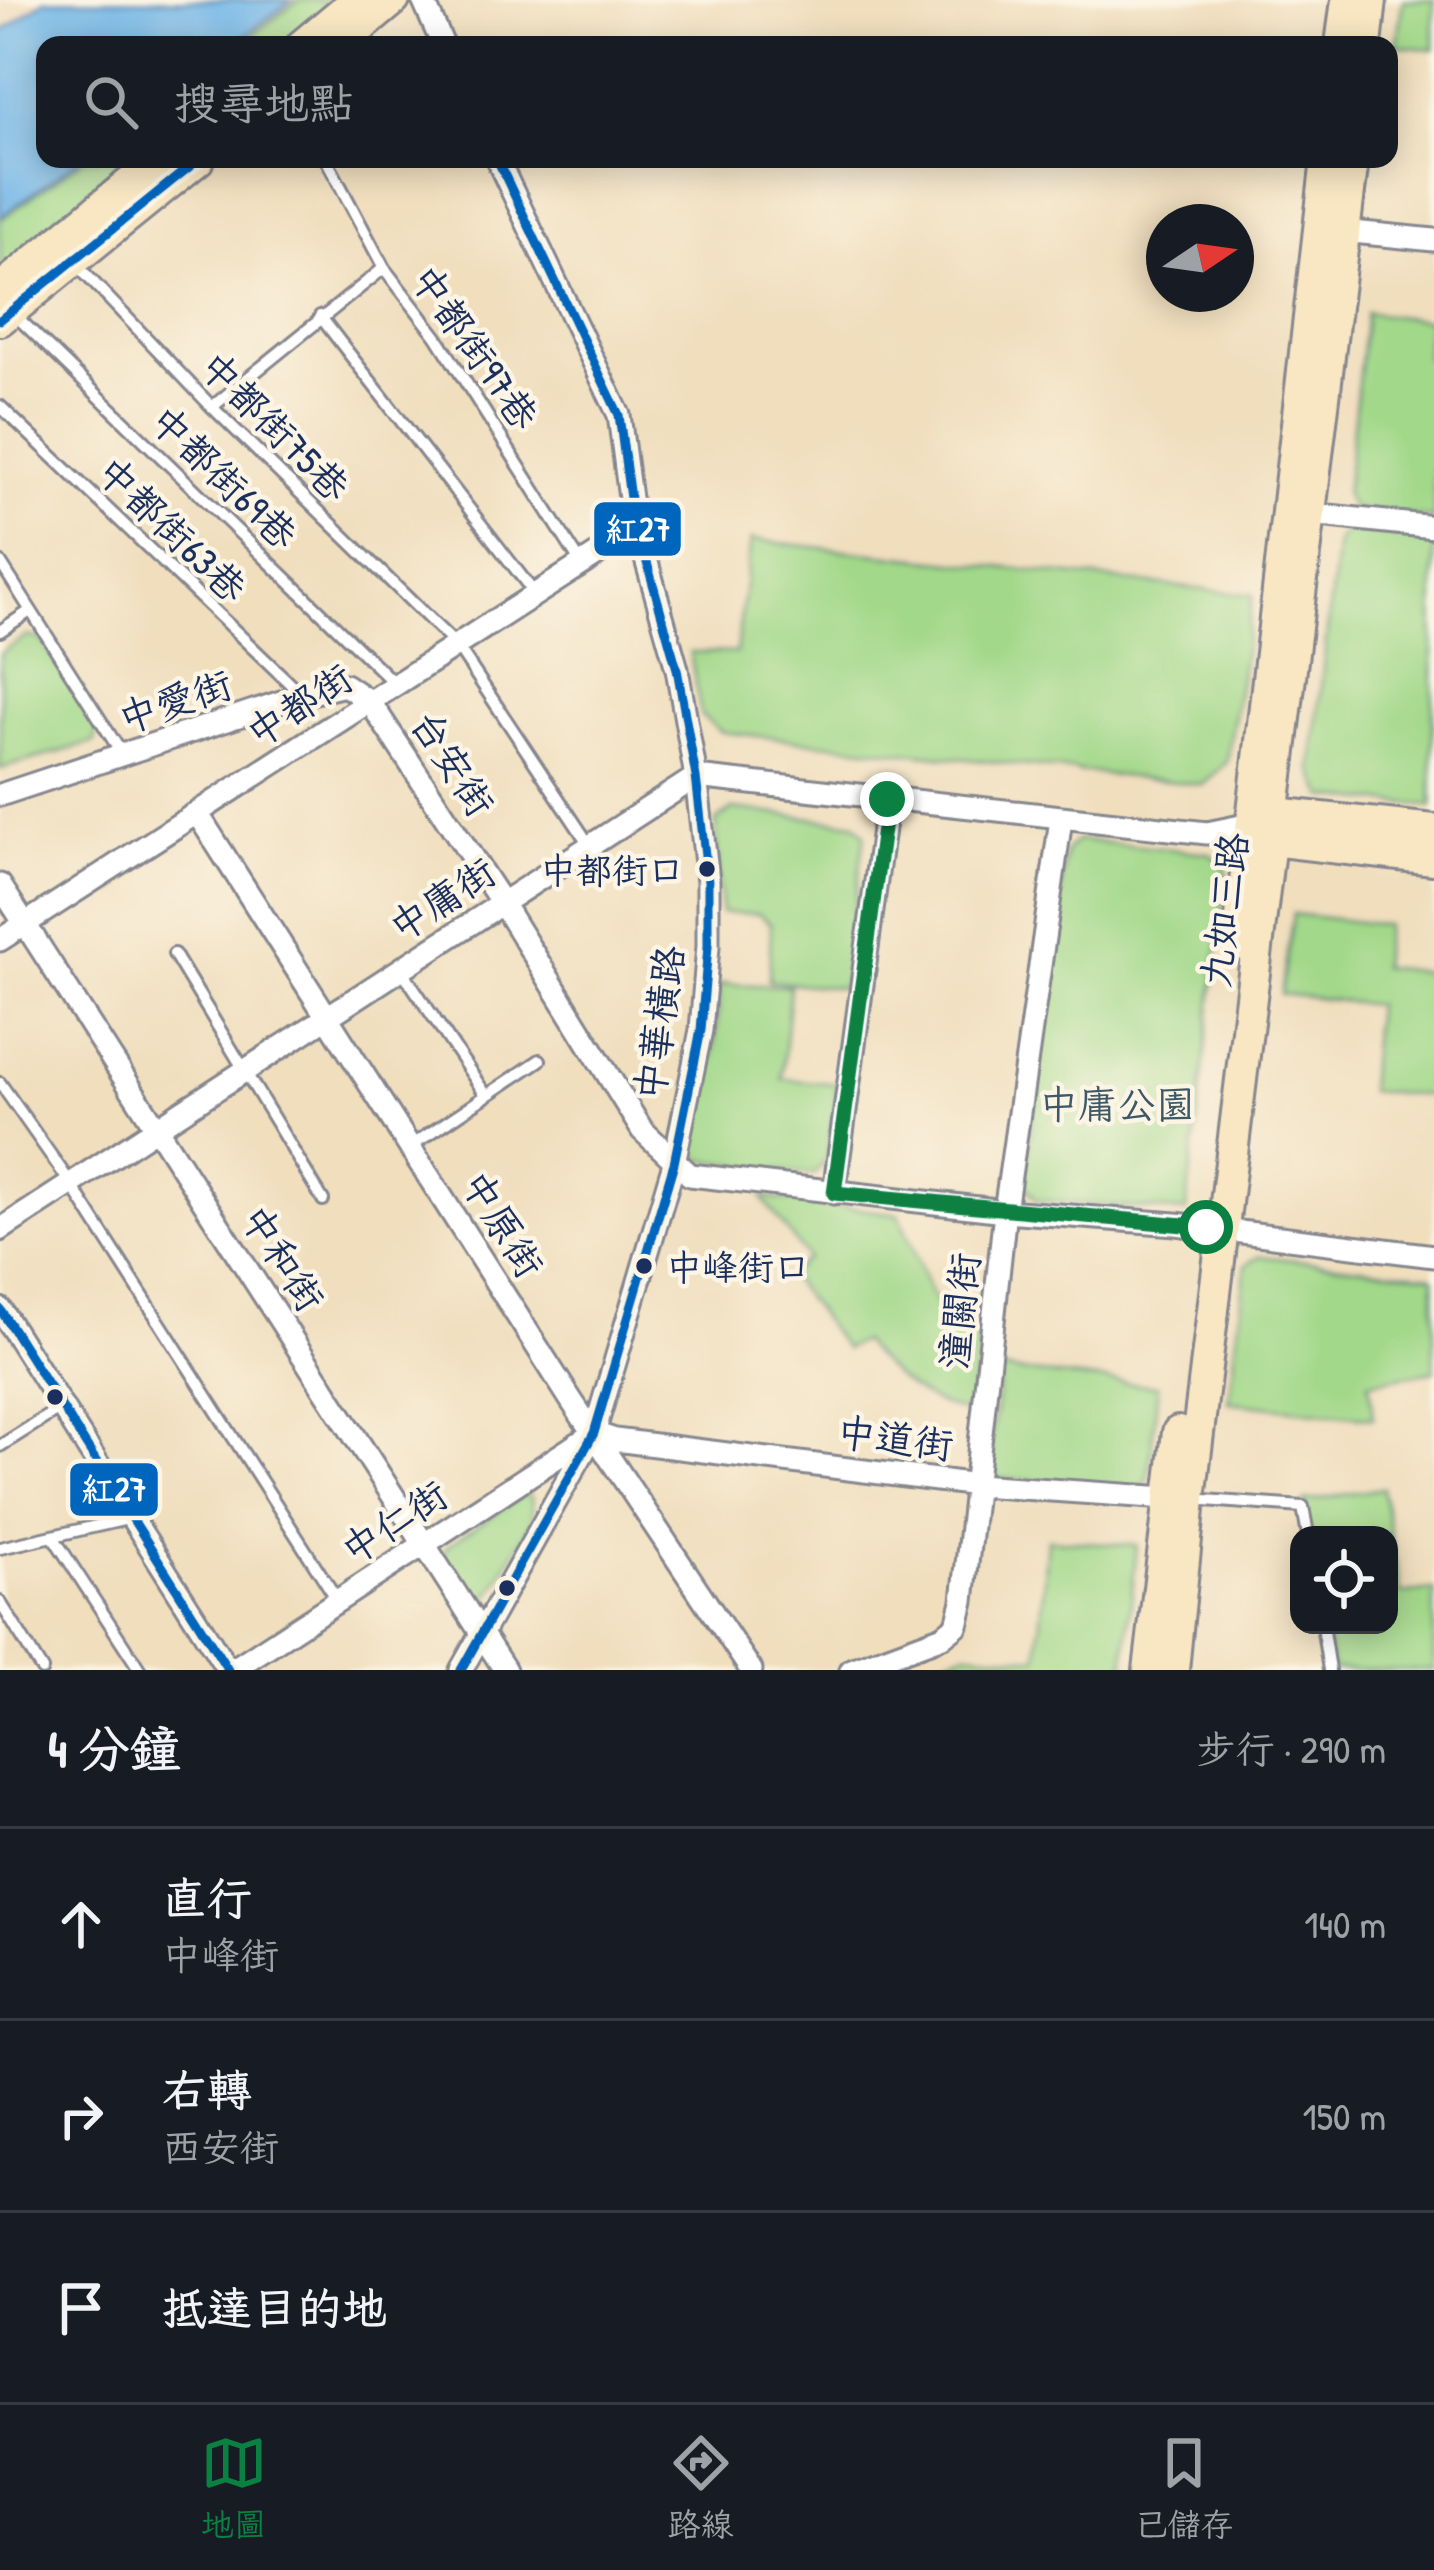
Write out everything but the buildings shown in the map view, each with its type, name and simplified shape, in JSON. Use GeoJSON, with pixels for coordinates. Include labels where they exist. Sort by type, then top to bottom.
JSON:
{"type":"FeatureCollection","features":[{"type":"Feature","properties":{"kind":"street"},"geometry":{"type":"LineString","coordinates":[[313,36],[356,0]]}},
{"type":"Feature","properties":{"kind":"street"},"geometry":{"type":"LineString","coordinates":[[351,36],[394,0]]}},
{"type":"Feature","properties":{"kind":"street"},"geometry":{"type":"LineString","coordinates":[[423,0],[439,36]]}},
{"type":"Feature","properties":{"kind":"street"},"geometry":{"type":"LineString","coordinates":[[1342,36],[1347,0]]}},
{"type":"Feature","properties":{"kind":"street"},"geometry":{"type":"LineString","coordinates":[[1367,36],[1371,0]]}},
{"type":"Feature","properties":{"kind":"street"},"geometry":{"type":"LineString","coordinates":[[4,307],[150,168]]}},
{"type":"Feature","properties":{"kind":"street"},"geometry":{"type":"LineString","coordinates":[[65,252],[186,168]]}},
{"type":"Feature","properties":{"kind":"street","name":"中華橫路"},"geometry":{"type":"LineString","coordinates":[[461,1670],[594,1433],[674,1163],[701,1030],[708,946],[708,881],[696,777],[676,669],[638,535],[619,415],[501,168]]}},
{"type":"Feature","properties":{"kind":"street","name":"九如三路"},"geometry":{"type":"LineString","coordinates":[[1148,1670],[1180,1498],[1310,514],[1332,230],[1329,168]]}},
{"type":"Feature","properties":{"kind":"street","name":"九如三路"},"geometry":{"type":"LineString","coordinates":[[1266,826],[1332,230],[1350,168]]}},
{"type":"Feature","properties":{"kind":"street"},"geometry":{"type":"LineString","coordinates":[[1332,230],[1434,240]]}},
{"type":"Feature","properties":{"kind":"street"},"geometry":{"type":"LineString","coordinates":[[1310,514],[1434,527]]}},
{"type":"Feature","properties":{"kind":"street","name":"中都街"},"geometry":{"type":"LineString","coordinates":[[0,940],[618,541],[638,535]]}},
{"type":"Feature","properties":{"kind":"street","name":"中愛街"},"geometry":{"type":"LineString","coordinates":[[0,795],[302,694],[345,686],[370,701]]}},
{"type":"Feature","properties":{"kind":"street","name":"台安街"},"geometry":{"type":"LineString","coordinates":[[370,701],[642,1130],[674,1163]]}},
{"type":"Feature","properties":{"kind":"street"},"geometry":{"type":"LineString","coordinates":[[696,777],[1207,832],[1266,826],[1434,830]]}},
{"type":"Feature","properties":{"kind":"street","name":"中庸街"},"geometry":{"type":"LineString","coordinates":[[0,1230],[696,777]]}},
{"type":"Feature","properties":{"kind":"street"},"geometry":{"type":"LineString","coordinates":[[834,1193],[887,799]]}},
{"type":"Feature","properties":{"kind":"street","name":"中原街"},"geometry":{"type":"LineString","coordinates":[[196,813],[751,1670]]}},
{"type":"Feature","properties":{"kind":"street","name":"潼關街"},"geometry":{"type":"LineString","coordinates":[[851,1670],[943,1636],[957,1624],[977,1485],[1005,1211],[1060,819]]}},
{"type":"Feature","properties":{"kind":"street"},"geometry":{"type":"LineString","coordinates":[[1266,826],[1434,859]]}},
{"type":"Feature","properties":{"kind":"street","name":"中和街"},"geometry":{"type":"LineString","coordinates":[[0,885],[505,1670]]}},
{"type":"Feature","properties":{"kind":"street"},"geometry":{"type":"LineString","coordinates":[[674,1163],[700,1177],[1005,1211],[1215,1228],[1434,1256]]}},
{"type":"Feature","properties":{"kind":"street"},"geometry":{"type":"LineString","coordinates":[[0,1309],[230,1670]]}},
{"type":"Feature","properties":{"kind":"street","name":"中仁街"},"geometry":{"type":"LineString","coordinates":[[230,1670],[594,1433]]}},
{"type":"Feature","properties":{"kind":"street","name":"中道街"},"geometry":{"type":"LineString","coordinates":[[594,1433],[615,1440],[977,1485],[1180,1498]]}},
{"type":"Feature","properties":{"kind":"street","name":"九如三路"},"geometry":{"type":"LineString","coordinates":[[1173,1670],[1180,1498]]}},
{"type":"Feature","properties":{"kind":"lane","name":"中都街97巷"},"geometry":{"type":"LineString","coordinates":[[331,168],[384,268],[437,337],[582,565]]}},
{"type":"Feature","properties":{"kind":"lane","name":"中都街75巷"},"geometry":{"type":"LineString","coordinates":[[65,252],[212,407],[457,646],[590,846]]}},
{"type":"Feature","properties":{"kind":"lane"},"geometry":{"type":"LineString","coordinates":[[212,407],[384,268]]}},
{"type":"Feature","properties":{"kind":"lane","name":"中都街69巷"},"geometry":{"type":"LineString","coordinates":[[4,307],[396,685]]}},
{"type":"Feature","properties":{"kind":"lane"},"geometry":{"type":"LineString","coordinates":[[320,316],[536,595]]}},
{"type":"Feature","properties":{"kind":"lane","name":"中都街63巷"},"geometry":{"type":"LineString","coordinates":[[0,406],[302,694]]}},
{"type":"Feature","properties":{"kind":"lane"},"geometry":{"type":"LineString","coordinates":[[0,562],[124,757]]}},
{"type":"Feature","properties":{"kind":"lane"},"geometry":{"type":"LineString","coordinates":[[0,631],[30,611]]}},
{"type":"Feature","properties":{"kind":"lane"},"geometry":{"type":"LineString","coordinates":[[174,954],[323,1200]]}},
{"type":"Feature","properties":{"kind":"lane"},"geometry":{"type":"LineString","coordinates":[[401,969],[486,1095]]}},
{"type":"Feature","properties":{"kind":"lane"},"geometry":{"type":"LineString","coordinates":[[411,1146],[540,1060]]}},
{"type":"Feature","properties":{"kind":"lane"},"geometry":{"type":"LineString","coordinates":[[0,1083],[71,1184],[338,1601]]}},
{"type":"Feature","properties":{"kind":"lane"},"geometry":{"type":"LineString","coordinates":[[0,1446],[62,1407]]}},
{"type":"Feature","properties":{"kind":"lane"},"geometry":{"type":"LineString","coordinates":[[1180,1498],[1303,1507],[1306,1526]]}},
{"type":"Feature","properties":{"kind":"lane"},"geometry":{"type":"LineString","coordinates":[[0,1547],[132,1518]]}},
{"type":"Feature","properties":{"kind":"lane"},"geometry":{"type":"LineString","coordinates":[[54,1538],[140,1670]]}},
{"type":"Feature","properties":{"kind":"lane"},"geometry":{"type":"LineString","coordinates":[[0,1602],[42,1670]]}},
{"type":"Feature","properties":{"kind":"lane"},"geometry":{"type":"LineString","coordinates":[[1323,1634],[1329,1670]]}},
{"type":"Feature","properties":{"kind":"green space"},"geometry":{"type":"Polygon","coordinates":[[[299,0],[344,0],[298,36],[251,36],[299,0]]]}},
{"type":"Feature","properties":{"kind":"green space"},"geometry":{"type":"Polygon","coordinates":[[[1403,0],[1434,0],[1434,50],[1398,45],[1403,0]]]}},
{"type":"Feature","properties":{"kind":"green space"},"geometry":{"type":"Polygon","coordinates":[[[72,168],[129,168],[0,274],[0,220],[72,168]]]}},
{"type":"Feature","properties":{"kind":"green space"},"geometry":{"type":"Polygon","coordinates":[[[1366,313],[1429,319],[1426,357],[1434,359],[1434,519],[1352,509],[1345,495],[1366,313]]]}},
{"type":"Feature","properties":{"kind":"green space"},"geometry":{"type":"Polygon","coordinates":[[[1348,529],[1434,539],[1432,806],[1325,797],[1312,769],[1337,541],[1348,529]]]}},
{"type":"Feature","properties":{"kind":"green space"},"geometry":{"type":"Polygon","coordinates":[[[751,540],[1253,595],[1227,762],[1203,785],[722,732],[701,716],[690,652],[736,653],[751,540]]]}},
{"type":"Feature","properties":{"kind":"green space"},"geometry":{"type":"Polygon","coordinates":[[[28,636],[41,639],[97,728],[95,742],[0,769],[0,653],[28,636]]]}},
{"type":"Feature","properties":{"kind":"green space"},"geometry":{"type":"Polygon","coordinates":[[[733,809],[855,823],[865,834],[843,988],[769,981],[771,924],[759,914],[721,913],[716,821],[733,809]]]}},
{"type":"Feature","properties":{"kind":"green space","name":"中庸公園"},"geometry":{"type":"Polygon","coordinates":[[[1078,840],[1209,853],[1227,872],[1186,1212],[1037,1200],[1024,1184],[1066,851],[1078,840]]]}},
{"type":"Feature","properties":{"kind":"green space"},"geometry":{"type":"Polygon","coordinates":[[[1293,914],[1385,925],[1381,967],[1434,973],[1434,1096],[1368,1091],[1375,1005],[1281,994],[1293,914]]]}},
{"type":"Feature","properties":{"kind":"green space"},"geometry":{"type":"Polygon","coordinates":[[[721,984],[790,986],[782,1079],[838,1084],[826,1161],[813,1175],[696,1159],[689,1142],[713,1062],[721,984]]]}},
{"type":"Feature","properties":{"kind":"green space"},"geometry":{"type":"Polygon","coordinates":[[[762,1197],[899,1214],[929,1291],[946,1316],[980,1339],[970,1413],[937,1403],[909,1387],[861,1341],[845,1349],[788,1275],[807,1258],[762,1197]]]}},
{"type":"Feature","properties":{"kind":"green space"},"geometry":{"type":"Polygon","coordinates":[[[1260,1256],[1431,1275],[1434,1371],[1369,1382],[1373,1418],[1229,1402],[1246,1265],[1260,1256]]]}},
{"type":"Feature","properties":{"kind":"green space"},"geometry":{"type":"Polygon","coordinates":[[[1001,1370],[1158,1386],[1148,1481],[1137,1489],[996,1478],[988,1460],[1001,1370]]]}},
{"type":"Feature","properties":{"kind":"green space"},"geometry":{"type":"Polygon","coordinates":[[[1382,1488],[1389,1526],[1308,1526],[1304,1502],[1382,1488]]]}},
{"type":"Feature","properties":{"kind":"green space"},"geometry":{"type":"Polygon","coordinates":[[[525,1493],[531,1496],[533,1519],[485,1604],[476,1605],[442,1557],[447,1546],[525,1493]]]}},
{"type":"Feature","properties":{"kind":"green space"},"geometry":{"type":"Polygon","coordinates":[[[1047,1539],[1137,1546],[1124,1670],[905,1670],[966,1652],[1038,1658],[1047,1539]]]}},
{"type":"Feature","properties":{"kind":"green space"},"geometry":{"type":"Polygon","coordinates":[[[1398,1577],[1401,1594],[1434,1590],[1434,1670],[1332,1670],[1326,1634],[1398,1634],[1398,1577]]]}},
{"type":"Feature","properties":{"kind":"water"},"geometry":{"type":"Polygon","coordinates":[[[45,0],[292,0],[245,36],[36,36],[36,168],[68,168],[0,217],[0,33],[45,0]]]}},
{"type":"Feature","properties":{"kind":"transit line","name":"紅27"},"geometry":{"type":"LineString","coordinates":[[0,320],[188,168]]}},
{"type":"Feature","properties":{"kind":"transit line","name":"紅27"},"geometry":{"type":"LineString","coordinates":[[461,1670],[594,1433],[674,1163],[701,1030],[708,946],[708,881],[696,777],[677,669],[631,506],[619,415],[501,168]]}},
{"type":"Feature","properties":{"kind":"transit line","name":"紅27"},"geometry":{"type":"LineString","coordinates":[[0,1309],[228,1670]]}},
{"type":"Feature","properties":{"kind":"place","name":"中都街口"},"geometry":{"type":"Point","coordinates":[707,869]}},
{"type":"Feature","properties":{"kind":"place","name":"中峰街口"},"geometry":{"type":"Point","coordinates":[644,1266]}},
{"type":"Feature","properties":{"kind":"route"},"geometry":{"type":"LineString","coordinates":[[887,799],[834,1193],[1206,1227]]}}]}
